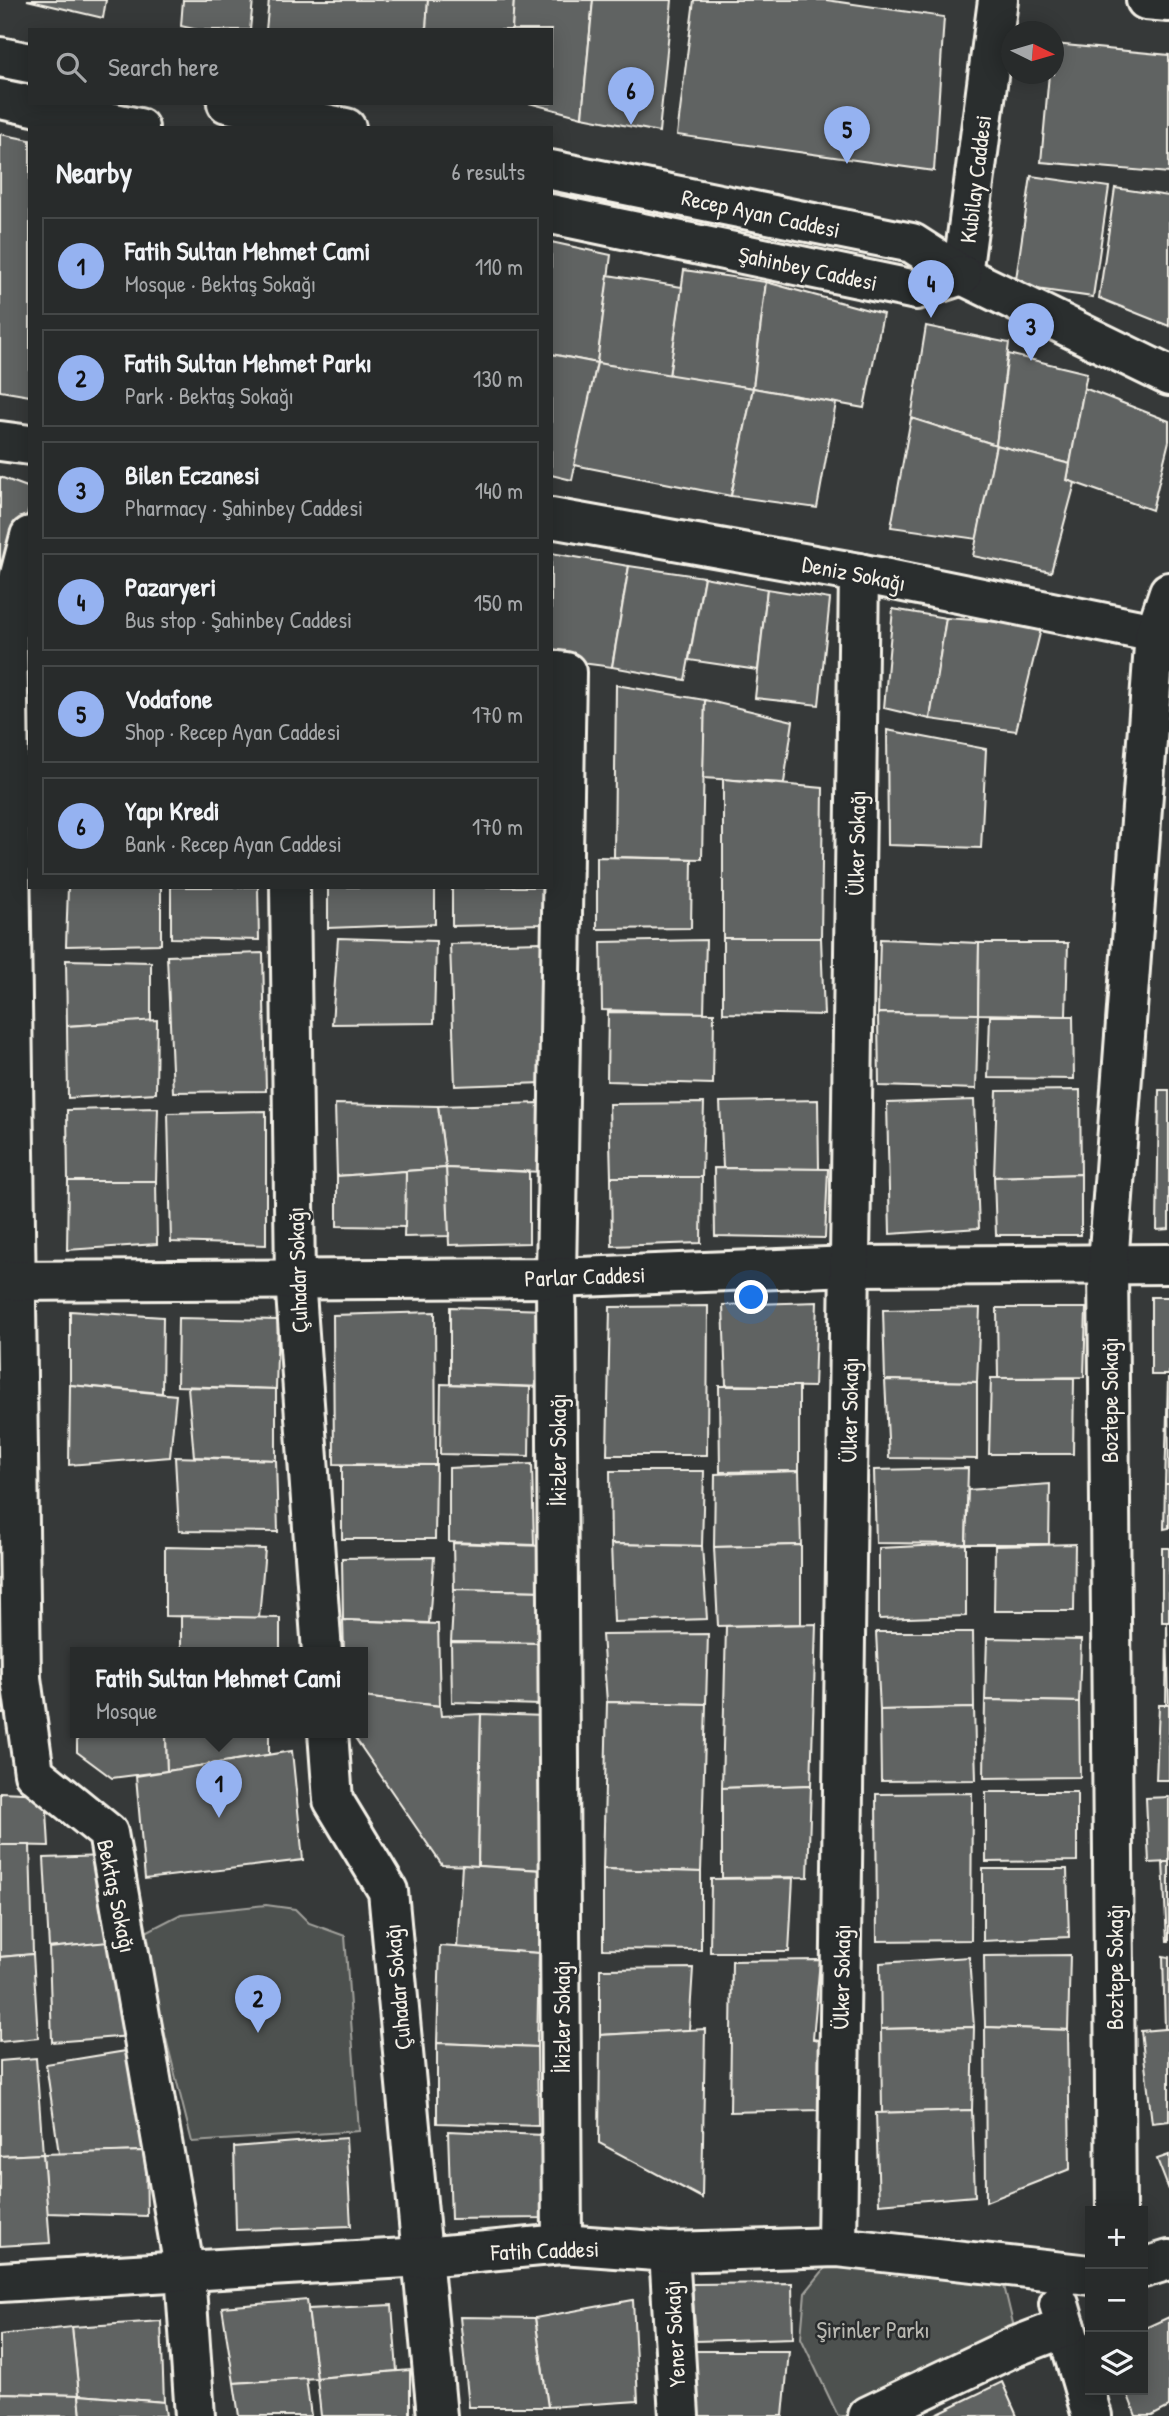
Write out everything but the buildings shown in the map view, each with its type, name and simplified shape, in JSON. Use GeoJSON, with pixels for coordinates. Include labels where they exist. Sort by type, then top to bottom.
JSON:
{"type":"FeatureCollection","features":[{"type":"Feature","properties":{"kind":"street","name":"Kubilay Caddesi"},"geometry":{"type":"LineString","coordinates":[[962,275],[998,0]]}},
{"type":"Feature","properties":{"kind":"street"},"geometry":{"type":"LineString","coordinates":[[1146,0],[1169,2]]}},
{"type":"Feature","properties":{"kind":"street"},"geometry":{"type":"LineString","coordinates":[[0,57],[28,63]]}},
{"type":"Feature","properties":{"kind":"street"},"geometry":{"type":"LineString","coordinates":[[0,99],[28,105]]}},
{"type":"Feature","properties":{"kind":"street"},"geometry":{"type":"LineString","coordinates":[[29,105],[129,126]]}},
{"type":"Feature","properties":{"kind":"street"},"geometry":{"type":"LineString","coordinates":[[237,105],[336,126]]}},
{"type":"Feature","properties":{"kind":"street","name":"Recep Ayan Caddesi"},"geometry":{"type":"LineString","coordinates":[[553,170],[912,243],[962,275]]}},
{"type":"Feature","properties":{"kind":"street","name":"Şahinbey Caddesi"},"geometry":{"type":"LineString","coordinates":[[553,214],[916,290],[962,275]]}},
{"type":"Feature","properties":{"kind":"street"},"geometry":{"type":"LineString","coordinates":[[962,275],[1169,376]]}},
{"type":"Feature","properties":{"kind":"street"},"geometry":{"type":"LineString","coordinates":[[0,441],[28,445]]}},
{"type":"Feature","properties":{"kind":"street","name":"Deniz Sokağı"},"geometry":{"type":"LineString","coordinates":[[553,518],[859,573],[1155,633]]}},
{"type":"Feature","properties":{"kind":"street","name":"Bektaş Sokağı"},"geometry":{"type":"LineString","coordinates":[[28,544],[7,625],[7,1281],[21,1678],[17,1765],[108,1833],[186,2273],[195,2416]]}},
{"type":"Feature","properties":{"kind":"street","name":"Ülker Sokağı"},"geometry":{"type":"LineString","coordinates":[[837,2247],[852,1266],[859,573]]}},
{"type":"Feature","properties":{"kind":"street","name":"Boztepe Sokağı"},"geometry":{"type":"LineString","coordinates":[[1116,2206],[1108,1264],[1155,633],[1169,592]]}},
{"type":"Feature","properties":{"kind":"street","name":"İkizler Sokağı"},"geometry":{"type":"LineString","coordinates":[[553,670],[566,672],[556,1278],[562,2245]]}},
{"type":"Feature","properties":{"kind":"street","name":"Çuhadar Sokağı"},"geometry":{"type":"LineString","coordinates":[[290,889],[295,1279],[322,1647]]}},
{"type":"Feature","properties":{"kind":"street","name":"Parlar Caddesi"},"geometry":{"type":"LineString","coordinates":[[7,1281],[556,1278],[852,1266],[1169,1264]]}},
{"type":"Feature","properties":{"kind":"street","name":"Çuhadar Sokağı"},"geometry":{"type":"LineString","coordinates":[[328,1738],[333,1800],[388,1891],[437,2416]]}},
{"type":"Feature","properties":{"kind":"street","name":"Fatih Caddesi"},"geometry":{"type":"LineString","coordinates":[[0,2282],[186,2273],[562,2245],[669,2252],[837,2247],[1049,2272],[1085,2274]]}},
{"type":"Feature","properties":{"kind":"street","name":"Yener Sokağı"},"geometry":{"type":"LineString","coordinates":[[669,2252],[679,2416]]}},
{"type":"Feature","properties":{"kind":"street"},"geometry":{"type":"LineString","coordinates":[[1148,2266],[1169,2260]]}},
{"type":"Feature","properties":{"kind":"street"},"geometry":{"type":"LineString","coordinates":[[1049,2272],[1092,2416]]}},
{"type":"Feature","properties":{"kind":"street"},"geometry":{"type":"LineString","coordinates":[[867,2416],[1009,2349],[1066,2327]]}},
{"type":"Feature","properties":{"kind":"green space"},"geometry":{"type":"Polygon","coordinates":[[[266,1905],[295,1909],[309,1923],[345,1936],[359,2131],[192,2142],[140,1935],[181,1914],[266,1905]]]}},
{"type":"Feature","properties":{"kind":"green space","name":"Şirinler Parkı"},"geometry":{"type":"Polygon","coordinates":[[[834,2257],[1001,2273],[1016,2336],[847,2416],[838,2416],[801,2338],[805,2293],[834,2257]]]}},
{"type":"Feature","properties":{"kind":"place","name":"Yapı Kredi"},"geometry":{"type":"Point","coordinates":[631,125]}},
{"type":"Feature","properties":{"kind":"place","name":"Vodafone"},"geometry":{"type":"Point","coordinates":[847,164]}},
{"type":"Feature","properties":{"kind":"place","name":"Pazaryeri"},"geometry":{"type":"Point","coordinates":[931,318]}},
{"type":"Feature","properties":{"kind":"place","name":"Bilen Eczanesi"},"geometry":{"type":"Point","coordinates":[1031,361]}},
{"type":"Feature","properties":{"kind":"place","name":"Fatih Sultan Mehmet Cami"},"geometry":{"type":"Point","coordinates":[219,1818]}},
{"type":"Feature","properties":{"kind":"place","name":"Fatih Sultan Mehmet Parkı"},"geometry":{"type":"Point","coordinates":[258,2033]}}]}
